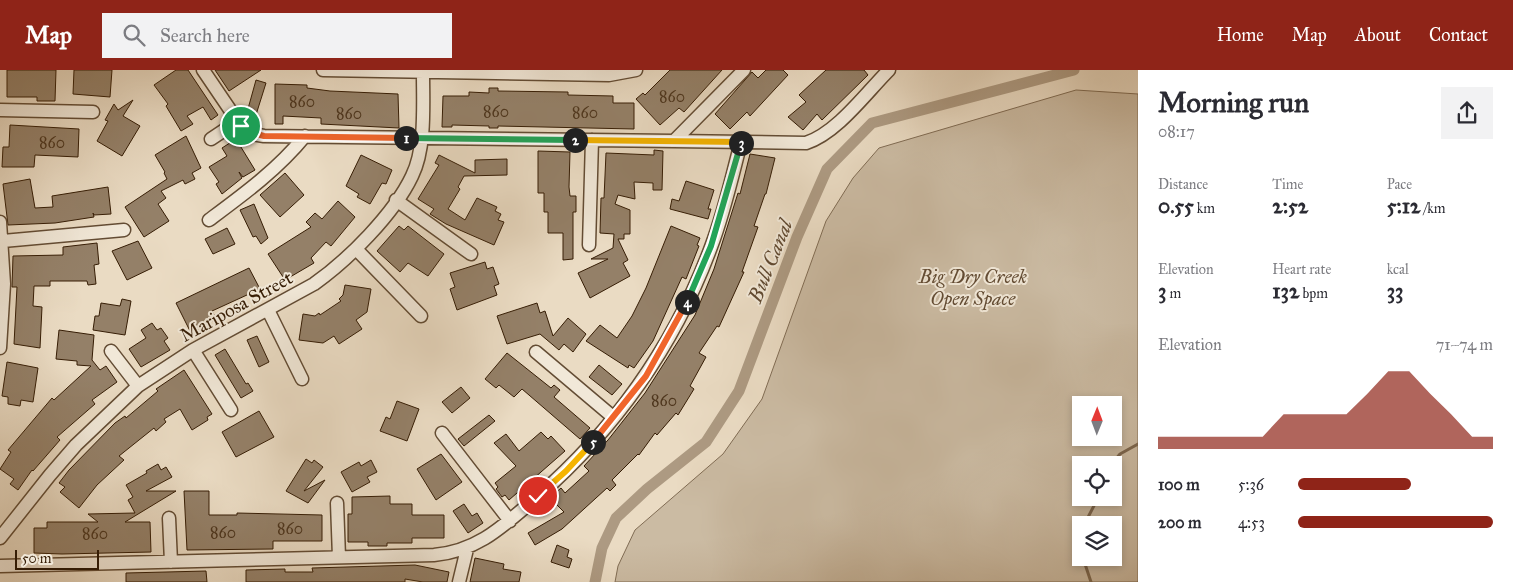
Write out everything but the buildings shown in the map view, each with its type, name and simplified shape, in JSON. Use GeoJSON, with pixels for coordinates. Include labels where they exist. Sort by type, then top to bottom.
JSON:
{"type":"FeatureCollection","features":[{"type":"Feature","properties":{"kind":"street"},"geometry":{"type":"LineString","coordinates":[[203,70],[238,121],[252,134],[806,143],[817,140],[835,125],[888,70]]}},
{"type":"Feature","properties":{"kind":"street"},"geometry":{"type":"LineString","coordinates":[[323,70],[609,75],[636,70]]}},
{"type":"Feature","properties":{"kind":"street"},"geometry":{"type":"LineString","coordinates":[[674,141],[744,70]]}},
{"type":"Feature","properties":{"kind":"street","name":"Mariposa Street"},"geometry":{"type":"LineString","coordinates":[[0,538],[50,475],[84,438],[138,386],[193,350],[321,280],[356,249],[413,176],[422,138],[423,73]]}},
{"type":"Feature","properties":{"kind":"street"},"geometry":{"type":"LineString","coordinates":[[0,110],[93,112]]}},
{"type":"Feature","properties":{"kind":"street"},"geometry":{"type":"LineString","coordinates":[[211,139],[238,121]]}},
{"type":"Feature","properties":{"kind":"street"},"geometry":{"type":"LineString","coordinates":[[209,220],[261,183],[288,157],[305,136]]}},
{"type":"Feature","properties":{"kind":"street"},"geometry":{"type":"LineString","coordinates":[[590,245],[592,140]]}},
{"type":"Feature","properties":{"kind":"street"},"geometry":{"type":"LineString","coordinates":[[0,566],[434,555],[466,549],[510,521],[566,471],[613,417],[650,368],[677,321],[698,278],[729,191],[741,142]]}},
{"type":"Feature","properties":{"kind":"street"},"geometry":{"type":"LineString","coordinates":[[396,200],[471,254]]}},
{"type":"Feature","properties":{"kind":"street"},"geometry":{"type":"LineString","coordinates":[[0,222],[3,241],[4,284],[0,348]]}},
{"type":"Feature","properties":{"kind":"street"},"geometry":{"type":"LineString","coordinates":[[3,241],[124,230]]}},
{"type":"Feature","properties":{"kind":"street"},"geometry":{"type":"LineString","coordinates":[[356,249],[420,316]]}},
{"type":"Feature","properties":{"kind":"street"},"geometry":{"type":"LineString","coordinates":[[268,310],[302,379]]}},
{"type":"Feature","properties":{"kind":"street"},"geometry":{"type":"LineString","coordinates":[[193,350],[231,410]]}},
{"type":"Feature","properties":{"kind":"street"},"geometry":{"type":"LineString","coordinates":[[110,351],[138,386]]}},
{"type":"Feature","properties":{"kind":"street"},"geometry":{"type":"LineString","coordinates":[[536,352],[613,417]]}},
{"type":"Feature","properties":{"kind":"street"},"geometry":{"type":"LineString","coordinates":[[442,434],[510,521]]}},
{"type":"Feature","properties":{"kind":"street"},"geometry":{"type":"LineString","coordinates":[[337,504],[339,557]]}},
{"type":"Feature","properties":{"kind":"street"},"geometry":{"type":"LineString","coordinates":[[169,518],[171,562]]}},
{"type":"Feature","properties":{"kind":"street"},"geometry":{"type":"LineString","coordinates":[[459,582],[466,549]]}},
{"type":"Feature","properties":{"kind":"green space","name":"Big Dry Creek Open Space"},"geometry":{"type":"Polygon","coordinates":[[[1076,90],[1138,94],[1138,582],[615,582],[618,566],[635,530],[723,454],[762,399],[826,221],[853,178],[879,148],[1076,90]]]}},
{"type":"Feature","properties":{"kind":"waterway","name":"Bull Canal"},"geometry":{"type":"LineString","coordinates":[[595,582],[602,548],[616,518],[647,489],[706,442],[739,391],[797,237],[827,169],[872,123],[1074,70]]}},
{"type":"Feature","properties":{"kind":"waterway"},"geometry":{"type":"LineString","coordinates":[[1118,456],[1138,444]]}},
{"type":"Feature","properties":{"kind":"waterway"},"geometry":{"type":"LineString","coordinates":[[1089,516],[1094,506]]}},
{"type":"Feature","properties":{"kind":"waterway"},"geometry":{"type":"LineString","coordinates":[[1086,566],[1091,582]]}},
{"type":"Feature","properties":{"kind":"route"},"geometry":{"type":"LineString","coordinates":[[241,126],[252,134],[264,136],[741,142],[729,191],[711,246],[698,278],[664,346],[646,376],[592,443],[566,471],[538,496]]}}]}
